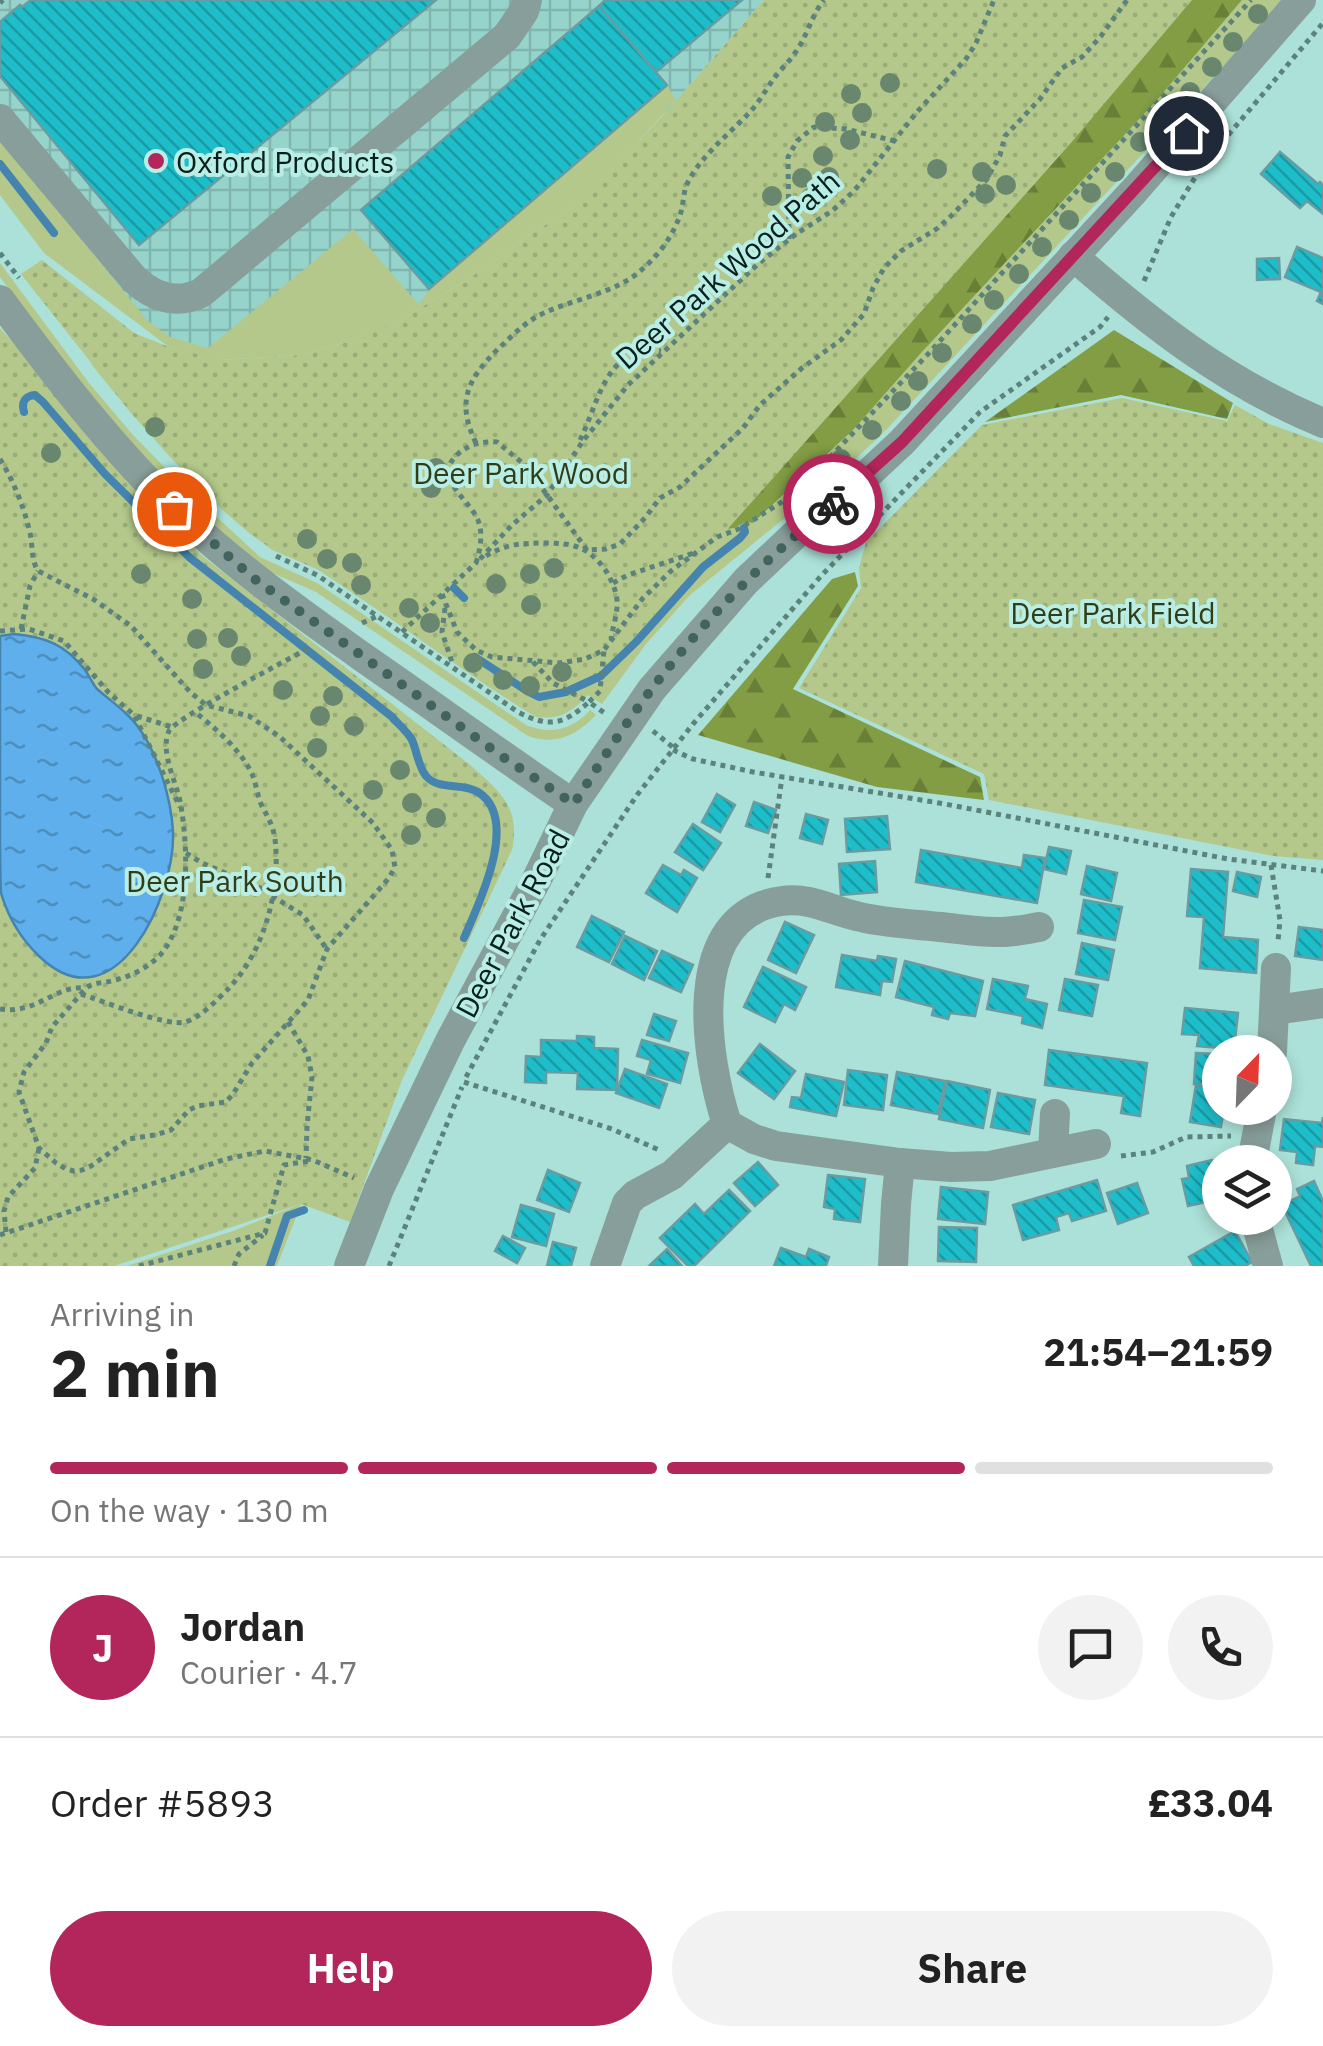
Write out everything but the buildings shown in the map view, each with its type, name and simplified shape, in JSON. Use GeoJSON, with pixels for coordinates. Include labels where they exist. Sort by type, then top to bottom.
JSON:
{"type":"FeatureCollection","features":[{"type":"Feature","properties":{"kind":"street"},"geometry":{"type":"LineString","coordinates":[[0,118],[140,285],[166,298],[185,299],[201,293],[506,36],[527,0]]}},
{"type":"Feature","properties":{"kind":"street","name":"Deer Park Road"},"geometry":{"type":"LineString","coordinates":[[349,1266],[378,1189],[574,804],[652,689],[746,582],[902,442],[1160,162],[1300,0]]}},
{"type":"Feature","properties":{"kind":"street"},"geometry":{"type":"LineString","coordinates":[[1073,256],[1124,300],[1218,370],[1323,423]]}},
{"type":"Feature","properties":{"kind":"street"},"geometry":{"type":"LineString","coordinates":[[10,290],[86,414],[174,509],[256,580],[574,804]]}},
{"type":"Feature","properties":{"kind":"street"},"geometry":{"type":"LineString","coordinates":[[1039,927],[1002,932],[883,922],[804,900],[764,905],[744,917],[720,944],[709,991],[715,1081],[726,1124],[776,1146],[951,1167],[990,1166],[1096,1144]]}},
{"type":"Feature","properties":{"kind":"street"},"geometry":{"type":"LineString","coordinates":[[1274,1035],[1276,968]]}},
{"type":"Feature","properties":{"kind":"street"},"geometry":{"type":"LineString","coordinates":[[1276,1010],[1323,1003]]}},
{"type":"Feature","properties":{"kind":"street"},"geometry":{"type":"LineString","coordinates":[[1053,1152],[1055,1114]]}},
{"type":"Feature","properties":{"kind":"street"},"geometry":{"type":"LineString","coordinates":[[605,1266],[626,1203],[688,1162],[726,1124]]}},
{"type":"Feature","properties":{"kind":"street"},"geometry":{"type":"LineString","coordinates":[[893,1266],[900,1163]]}},
{"type":"Feature","properties":{"kind":"street"},"geometry":{"type":"LineString","coordinates":[[1260,1235],[1268,1266]]}},
{"type":"Feature","properties":{"kind":"path"},"geometry":{"type":"LineString","coordinates":[[476,443],[465,410],[474,376],[511,336],[534,318],[631,278],[668,242],[682,211],[685,186],[798,50],[824,0]]}},
{"type":"Feature","properties":{"kind":"path","name":"Deer Park Wood Path"},"geometry":{"type":"LineString","coordinates":[[476,563],[546,494],[619,395],[724,294],[789,239],[832,212],[854,190],[966,59],[994,0]]}},
{"type":"Feature","properties":{"kind":"path"},"geometry":{"type":"LineString","coordinates":[[402,632],[476,563],[498,548],[551,543],[587,550],[620,544],[660,498],[680,487],[743,428],[760,406],[802,368],[842,340],[864,314],[884,268],[938,228],[986,179],[1000,155],[1005,136],[1040,99],[1062,68],[1082,56],[1101,36],[1128,0]]}},
{"type":"Feature","properties":{"kind":"path"},"geometry":{"type":"LineString","coordinates":[[442,594],[457,632],[476,650],[501,659],[559,663],[585,659],[604,650],[642,598],[695,553],[796,493],[930,353],[1251,0]]}},
{"type":"Feature","properties":{"kind":"path"},"geometry":{"type":"LineString","coordinates":[[389,1266],[464,1082],[540,940],[637,795],[821,576],[980,412],[1100,326],[1143,282],[1172,217],[1202,166],[1323,22]]}},
{"type":"Feature","properties":{"kind":"path"},"geometry":{"type":"LineString","coordinates":[[789,239],[788,157],[814,126],[846,128],[895,141]]}},
{"type":"Feature","properties":{"kind":"path"},"geometry":{"type":"LineString","coordinates":[[0,253],[10,290]]}},
{"type":"Feature","properties":{"kind":"path"},"geometry":{"type":"LineString","coordinates":[[572,456],[614,366],[637,352],[664,351]]}},
{"type":"Feature","properties":{"kind":"path"},"geometry":{"type":"LineString","coordinates":[[476,563],[479,522],[455,491],[449,474],[453,458],[476,443],[497,442],[526,466],[613,584],[616,606],[610,642]]}},
{"type":"Feature","properties":{"kind":"path"},"geometry":{"type":"LineString","coordinates":[[0,459],[24,511],[34,551],[33,564],[38,571],[93,599],[131,626],[206,705],[249,716],[280,737],[373,823],[392,850],[395,870],[326,950],[308,1000],[252,1063],[226,1102],[197,1106],[171,1130],[129,1139],[82,1170],[66,1169],[40,1148],[22,1103],[20,1082],[52,1027],[91,983],[116,980],[148,965],[163,951],[173,932],[181,906],[186,853],[182,810],[168,762],[172,728],[206,705],[332,635],[378,616]]}},
{"type":"Feature","properties":{"kind":"path"},"geometry":{"type":"LineString","coordinates":[[613,584],[628,575],[695,553]]}},
{"type":"Feature","properties":{"kind":"path"},"geometry":{"type":"LineString","coordinates":[[270,554],[317,575],[536,722],[556,723],[575,714],[600,692],[604,650]]}},
{"type":"Feature","properties":{"kind":"path"},"geometry":{"type":"LineString","coordinates":[[21,629],[30,586],[38,571]]}},
{"type":"Feature","properties":{"kind":"path"},"geometry":{"type":"LineString","coordinates":[[446,605],[442,632],[455,669]]}},
{"type":"Feature","properties":{"kind":"path"},"geometry":{"type":"LineString","coordinates":[[0,631],[21,629],[64,641],[109,693],[134,714],[172,728]]}},
{"type":"Feature","properties":{"kind":"path"},"geometry":{"type":"LineString","coordinates":[[533,662],[554,684],[620,724],[636,718],[673,749],[693,758],[1228,859],[1323,871]]}},
{"type":"Feature","properties":{"kind":"path"},"geometry":{"type":"LineString","coordinates":[[81,994],[180,1023],[189,1021],[220,997],[250,962],[264,926],[276,875],[275,838],[252,775],[233,748],[194,712]]}},
{"type":"Feature","properties":{"kind":"path"},"geometry":{"type":"LineString","coordinates":[[134,714],[182,810]]}},
{"type":"Feature","properties":{"kind":"path"},"geometry":{"type":"LineString","coordinates":[[764,905],[782,777]]}},
{"type":"Feature","properties":{"kind":"path"},"geometry":{"type":"LineString","coordinates":[[186,853],[272,894],[303,915],[326,950]]}},
{"type":"Feature","properties":{"kind":"path"},"geometry":{"type":"LineString","coordinates":[[1271,865],[1280,920],[1276,968]]}},
{"type":"Feature","properties":{"kind":"path"},"geometry":{"type":"LineString","coordinates":[[0,1010],[21,1010],[74,986],[86,988]]}},
{"type":"Feature","properties":{"kind":"path"},"geometry":{"type":"LineString","coordinates":[[288,1022],[308,1056],[312,1077],[307,1126],[309,1159]]}},
{"type":"Feature","properties":{"kind":"path"},"geometry":{"type":"LineString","coordinates":[[464,1082],[612,1129],[688,1162]]}},
{"type":"Feature","properties":{"kind":"path"},"geometry":{"type":"LineString","coordinates":[[1096,1144],[1103,1158],[1153,1152],[1186,1137],[1257,1135]]}},
{"type":"Feature","properties":{"kind":"path"},"geometry":{"type":"LineString","coordinates":[[40,1148],[35,1168],[8,1197],[3,1233],[226,1159],[266,1151],[309,1159],[378,1189]]}},
{"type":"Feature","properties":{"kind":"path"},"geometry":{"type":"LineString","coordinates":[[234,1266],[239,1254],[266,1233],[284,1165],[309,1159]]}},
{"type":"Feature","properties":{"kind":"path"},"geometry":{"type":"LineString","coordinates":[[138,1266],[165,1263],[266,1233]]}},
{"type":"Feature","properties":{"kind":"shaded area"},"geometry":{"type":"Polygon","coordinates":[[[0,0],[764,0],[665,113],[398,322],[343,343],[182,351],[0,195],[0,0]]]}},
{"type":"Feature","properties":{"kind":"green space","name":"Deer Park Wood"},"geometry":{"type":"Polygon","coordinates":[[[764,0],[1192,0],[591,688],[564,709],[530,713],[319,570],[272,550],[247,530],[190,477],[130,412],[21,274],[42,260],[134,333],[221,360],[303,355],[343,343],[398,322],[562,216],[593,190],[764,0]]]}},
{"type":"Feature","properties":{"kind":"green space","name":"Deer Park Wood"},"geometry":{"type":"Polygon","coordinates":[[[920,0],[726,529],[754,523],[854,429],[1156,101],[1242,0],[1283,0],[886,430],[845,469],[690,595],[646,644],[602,704],[588,695],[565,714],[536,717],[320,571],[261,542],[188,476],[91,364],[111,370],[196,457],[920,0]]]}},
{"type":"Feature","properties":{"kind":"green space"},"geometry":{"type":"Polygon","coordinates":[[[1062,0],[1242,0],[1156,101],[854,429],[753,523],[726,529],[1062,0]]]}},
{"type":"Feature","properties":{"kind":"green space"},"geometry":{"type":"Polygon","coordinates":[[[667,85],[676,100],[594,190],[562,216],[398,322],[303,355],[218,360],[169,347],[44,253],[0,195],[0,139],[147,320],[170,337],[208,348],[353,229],[419,305],[429,289],[667,85]]]}},
{"type":"Feature","properties":{"kind":"green space"},"geometry":{"type":"Polygon","coordinates":[[[0,263],[132,434],[260,557],[317,583],[526,725],[552,730],[576,722],[590,710],[596,715],[565,737],[548,740],[528,736],[316,592],[268,571],[192,507],[84,389],[0,277],[0,263]]]}},
{"type":"Feature","properties":{"kind":"green space","name":"Deer Park South"},"geometry":{"type":"Polygon","coordinates":[[[0,328],[200,554],[469,764],[498,791],[510,811],[512,850],[402,1080],[350,1222],[301,1204],[114,1266],[0,1266],[0,328]]]}},
{"type":"Feature","properties":{"kind":"green space"},"geometry":{"type":"Polygon","coordinates":[[[1114,330],[1233,403],[1227,419],[1121,395],[985,422],[1114,330]]]}},
{"type":"Feature","properties":{"kind":"green space","name":"Deer Park Field"},"geometry":{"type":"Polygon","coordinates":[[[1122,398],[1227,421],[1235,405],[1269,424],[1323,443],[1323,860],[1273,856],[989,800],[984,774],[799,688],[861,588],[859,568],[866,542],[982,425],[1122,398]]]}},
{"type":"Feature","properties":{"kind":"green space"},"geometry":{"type":"Polygon","coordinates":[[[855,572],[858,586],[793,689],[980,777],[984,800],[877,787],[698,735],[832,579],[855,572]]]}},
{"type":"Feature","properties":{"kind":"green space"},"geometry":{"type":"Polygon","coordinates":[[[301,1204],[277,1266],[127,1266],[233,1231],[301,1204]]]}},
{"type":"Feature","properties":{"kind":"water"},"geometry":{"type":"Polygon","coordinates":[[[14,634],[54,643],[77,661],[97,689],[141,731],[167,792],[173,831],[171,857],[152,918],[136,945],[116,965],[93,977],[68,975],[40,957],[16,928],[1,893],[0,636],[14,634]]]}},
{"type":"Feature","properties":{"kind":"waterway"},"geometry":{"type":"LineString","coordinates":[[0,164],[54,233]]}},
{"type":"Feature","properties":{"kind":"waterway"},"geometry":{"type":"LineString","coordinates":[[24,412],[25,400],[35,395],[105,474],[189,557],[391,716],[412,740],[421,768],[431,781],[472,789],[490,805],[496,822],[492,863],[464,938]]}},
{"type":"Feature","properties":{"kind":"waterway"},"geometry":{"type":"LineString","coordinates":[[604,673],[703,567],[740,538],[744,528]]}},
{"type":"Feature","properties":{"kind":"waterway"},"geometry":{"type":"LineString","coordinates":[[454,588],[464,598]]}},
{"type":"Feature","properties":{"kind":"waterway"},"geometry":{"type":"LineString","coordinates":[[475,657],[539,697],[566,692]]}},
{"type":"Feature","properties":{"kind":"waterway"},"geometry":{"type":"LineString","coordinates":[[570,690],[601,676]]}},
{"type":"Feature","properties":{"kind":"waterway"},"geometry":{"type":"LineString","coordinates":[[270,1266],[287,1216],[304,1210]]}},
{"type":"Feature","properties":{"kind":"way so far"},"geometry":{"type":"LineString","coordinates":[[174,509],[256,580],[574,804],[620,732],[688,646],[746,582],[833,504]]}},
{"type":"Feature","properties":{"kind":"place","name":"Oxford Products"},"geometry":{"type":"Point","coordinates":[156,161]}},
{"type":"Feature","properties":{"kind":"route"},"geometry":{"type":"LineString","coordinates":[[833,504],[902,442],[1186,133]]}}]}
